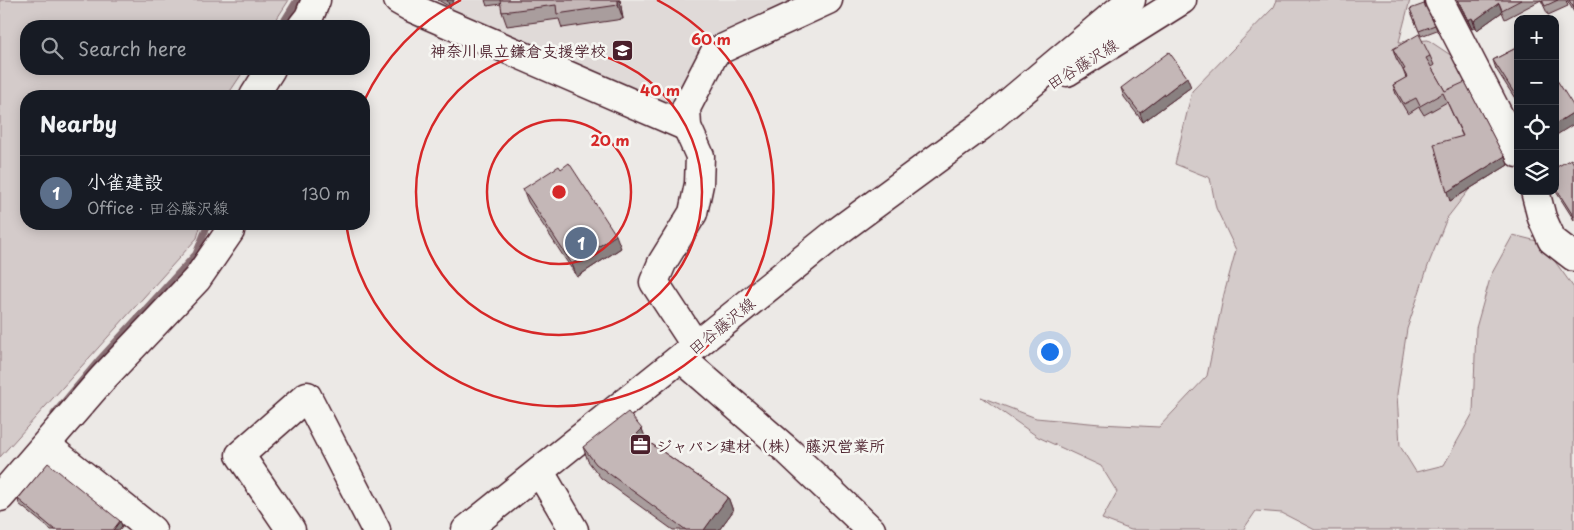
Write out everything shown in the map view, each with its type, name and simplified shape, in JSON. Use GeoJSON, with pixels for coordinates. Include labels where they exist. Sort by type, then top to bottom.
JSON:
{"type":"FeatureCollection","features":[{"type":"Feature","properties":{"kind":"street"},"geometry":{"type":"LineString","coordinates":[[307,20],[316,0]]}},
{"type":"Feature","properties":{"kind":"street"},"geometry":{"type":"LineString","coordinates":[[398,0],[412,8],[687,127]]}},
{"type":"Feature","properties":{"kind":"street"},"geometry":{"type":"LineString","coordinates":[[828,0],[715,52],[686,108],[687,127],[700,156],[699,184],[693,213],[662,263],[654,282],[688,352],[871,530]]}},
{"type":"Feature","properties":{"kind":"street","name":"田谷藤沢線"},"geometry":{"type":"LineString","coordinates":[[466,530],[836,232],[981,126],[1131,0]]}},
{"type":"Feature","properties":{"kind":"street","name":"田谷藤沢線"},"geometry":{"type":"LineString","coordinates":[[981,126],[1182,0]]}},
{"type":"Feature","properties":{"kind":"street"},"geometry":{"type":"LineString","coordinates":[[1439,0],[1516,150]]}},
{"type":"Feature","properties":{"kind":"street"},"geometry":{"type":"LineString","coordinates":[[258,90],[267,75]]}},
{"type":"Feature","properties":{"kind":"street"},"geometry":{"type":"LineString","coordinates":[[1536,195],[1542,218],[1552,240],[1574,257]]}},
{"type":"Feature","properties":{"kind":"street"},"geometry":{"type":"LineString","coordinates":[[0,497],[103,378],[197,279],[230,230]]}},
{"type":"Feature","properties":{"kind":"street"},"geometry":{"type":"LineString","coordinates":[[291,530],[240,455],[307,396],[376,530]]}},
{"type":"Feature","properties":{"kind":"street"},"geometry":{"type":"LineString","coordinates":[[46,444],[152,530]]}},
{"type":"Feature","properties":{"kind":"street"},"geometry":{"type":"LineString","coordinates":[[540,472],[574,530]]}},
{"type":"Feature","properties":{"kind":"shaded area"},"geometry":{"type":"Polygon","coordinates":[[[0,0],[289,0],[276,20],[20,20],[20,75],[241,75],[231,90],[20,90],[20,230],[199,230],[197,238],[0,457],[0,0]]]}},
{"type":"Feature","properties":{"kind":"shaded area","name":"神奈川県立鎌倉支援学校"},"geometry":{"type":"Polygon","coordinates":[[[418,0],[807,0],[733,34],[676,103],[668,109],[418,0]]]}},
{"type":"Feature","properties":{"kind":"shaded area"},"geometry":{"type":"Polygon","coordinates":[[[1277,0],[1410,0],[1399,42],[1428,40],[1458,60],[1503,146],[1447,218],[1429,263],[1407,329],[1397,394],[1400,446],[1416,472],[1444,465],[1473,413],[1476,328],[1491,275],[1513,235],[1541,242],[1574,288],[1574,530],[1315,530],[1282,513],[1256,511],[1243,530],[1131,530],[1102,519],[1117,492],[1101,466],[1038,437],[981,397],[1036,418],[1159,427],[1207,376],[1224,294],[1236,250],[1216,208],[1210,178],[1175,164],[1192,91],[1274,7],[1277,0]]]}},
{"type":"Feature","properties":{"kind":"building"},"geometry":{"type":"Polygon","coordinates":[[[500,0],[618,0],[618,5],[557,14],[556,5],[502,12],[500,0]]]}},
{"type":"Feature","properties":{"kind":"building"},"geometry":{"type":"Polygon","coordinates":[[[1458,0],[1521,0],[1502,10],[1499,3],[1474,21],[1472,18],[1468,20],[1458,0]]]}},
{"type":"Feature","properties":{"kind":"building"},"geometry":{"type":"Polygon","coordinates":[[[1542,0],[1558,0],[1545,6],[1542,0]]]}},
{"type":"Feature","properties":{"kind":"building"},"geometry":{"type":"Polygon","coordinates":[[[1569,0],[1574,0],[1574,8],[1569,0]]]}},
{"type":"Feature","properties":{"kind":"building"},"geometry":{"type":"Polygon","coordinates":[[[1424,4],[1435,25],[1419,31],[1410,9],[1424,4]]]}},
{"type":"Feature","properties":{"kind":"building"},"geometry":{"type":"Polygon","coordinates":[[[1419,34],[1430,56],[1426,58],[1445,91],[1465,82],[1505,156],[1447,192],[1434,144],[1463,136],[1443,93],[1420,106],[1416,98],[1404,104],[1393,85],[1407,77],[1403,70],[1405,69],[1393,49],[1419,34]]]}},
{"type":"Feature","properties":{"kind":"building"},"geometry":{"type":"Polygon","coordinates":[[[1514,49],[1514,93],[1493,60],[1514,49]]]}},
{"type":"Feature","properties":{"kind":"building"},"geometry":{"type":"Polygon","coordinates":[[[1169,52],[1187,77],[1140,113],[1121,88],[1169,52]]]}},
{"type":"Feature","properties":{"kind":"building"},"geometry":{"type":"Polygon","coordinates":[[[1559,83],[1574,107],[1574,112],[1559,121],[1559,83]]]}},
{"type":"Feature","properties":{"kind":"building"},"geometry":{"type":"Polygon","coordinates":[[[1571,159],[1574,164],[1574,217],[1559,193],[1559,166],[1571,159]]]}},
{"type":"Feature","properties":{"kind":"building"},"geometry":{"type":"Polygon","coordinates":[[[569,163],[616,235],[572,264],[523,189],[559,166],[561,169],[569,163]]]}},
{"type":"Feature","properties":{"kind":"building"},"geometry":{"type":"Polygon","coordinates":[[[628,412],[642,429],[637,434],[728,497],[704,530],[686,530],[596,464],[583,447],[628,412]]]}},
{"type":"Feature","properties":{"kind":"building"},"geometry":{"type":"Polygon","coordinates":[[[48,463],[120,521],[113,530],[55,530],[18,499],[48,463]]]}},
{"type":"Feature","properties":{"kind":"waterway"},"geometry":{"type":"LineString","coordinates":[[285,20],[297,0]]}},
{"type":"Feature","properties":{"kind":"waterway"},"geometry":{"type":"LineString","coordinates":[[54,414],[100,359],[196,254],[206,230]]}},
{"type":"Feature","properties":{"kind":"place","name":"神奈川県立鎌倉支援学校"},"geometry":{"type":"Point","coordinates":[622,50]}},
{"type":"Feature","properties":{"kind":"place","name":"小雀建設"},"geometry":{"type":"Point","coordinates":[581,243]}},
{"type":"Feature","properties":{"kind":"place","name":"ジャパン建材（株） 藤沢営業所"},"geometry":{"type":"Point","coordinates":[640,445]}}]}
